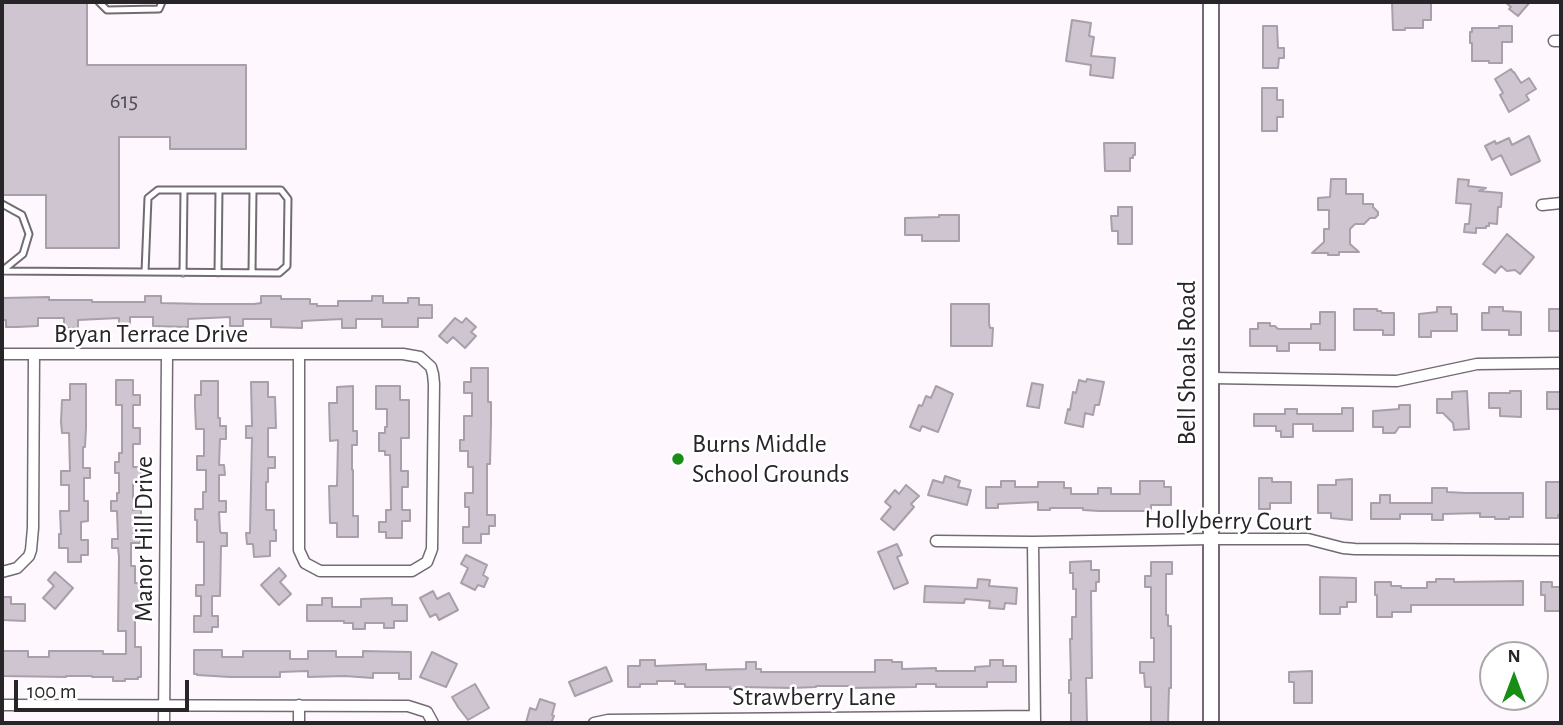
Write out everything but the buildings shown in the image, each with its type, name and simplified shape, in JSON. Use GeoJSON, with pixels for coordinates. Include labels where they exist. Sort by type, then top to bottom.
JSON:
{"type":"FeatureCollection","features":[{"type":"Feature","properties":{"kind":"main road","name":"Bell Shoals Road"},"geometry":{"type":"LineString","coordinates":[[1211,2],[1211,723]]}},
{"type":"Feature","properties":{"kind":"street"},"geometry":{"type":"LineString","coordinates":[[1542,205],[1561,203]]}},
{"type":"Feature","properties":{"kind":"street","name":"Bryan Terrace Drive"},"geometry":{"type":"LineString","coordinates":[[2,354],[403,354],[420,357],[431,367],[434,384],[432,549],[427,562],[412,571],[320,571],[305,563],[299,550],[299,355]]}},
{"type":"Feature","properties":{"kind":"street"},"geometry":{"type":"LineString","coordinates":[[2,572],[8,572],[24,563],[31,550],[34,355]]}},
{"type":"Feature","properties":{"kind":"street","name":"Manor Hill Drive"},"geometry":{"type":"LineString","coordinates":[[164,723],[167,355]]}},
{"type":"Feature","properties":{"kind":"street"},"geometry":{"type":"LineString","coordinates":[[1212,378],[1397,381],[1477,364],[1561,363]]}},
{"type":"Feature","properties":{"kind":"street","name":"Hollyberry Court"},"geometry":{"type":"LineString","coordinates":[[936,541],[1308,539],[1355,550],[1561,550]]}},
{"type":"Feature","properties":{"kind":"street"},"geometry":{"type":"LineString","coordinates":[[1033,542],[1035,720]]}},
{"type":"Feature","properties":{"kind":"street"},"geometry":{"type":"LineString","coordinates":[[2,705],[408,706],[426,712],[433,723]]}},
{"type":"Feature","properties":{"kind":"street"},"geometry":{"type":"LineString","coordinates":[[299,705],[299,723]]}},
{"type":"Feature","properties":{"kind":"street","name":"Strawberry Lane"},"geometry":{"type":"LineString","coordinates":[[594,723],[608,720],[1035,720]]}},
{"type":"Feature","properties":{"kind":"lane"},"geometry":{"type":"LineString","coordinates":[[99,2],[107,10],[159,9],[162,2]]}},
{"type":"Feature","properties":{"kind":"lane"},"geometry":{"type":"LineString","coordinates":[[2,271],[279,273],[287,266],[288,199],[281,190],[158,190],[148,198],[145,272]]}},
{"type":"Feature","properties":{"kind":"lane"},"geometry":{"type":"LineString","coordinates":[[183,273],[184,190]]}},
{"type":"Feature","properties":{"kind":"lane"},"geometry":{"type":"LineString","coordinates":[[218,273],[219,190]]}},
{"type":"Feature","properties":{"kind":"lane"},"geometry":{"type":"LineString","coordinates":[[252,273],[253,190]]}},
{"type":"Feature","properties":{"kind":"lane"},"geometry":{"type":"LineString","coordinates":[[2,204],[22,215],[29,234],[23,254],[2,271]]}},
{"type":"Feature","properties":{"kind":"place","name":"Burns Middle School Grounds"},"geometry":{"type":"Point","coordinates":[678,459]}}]}
